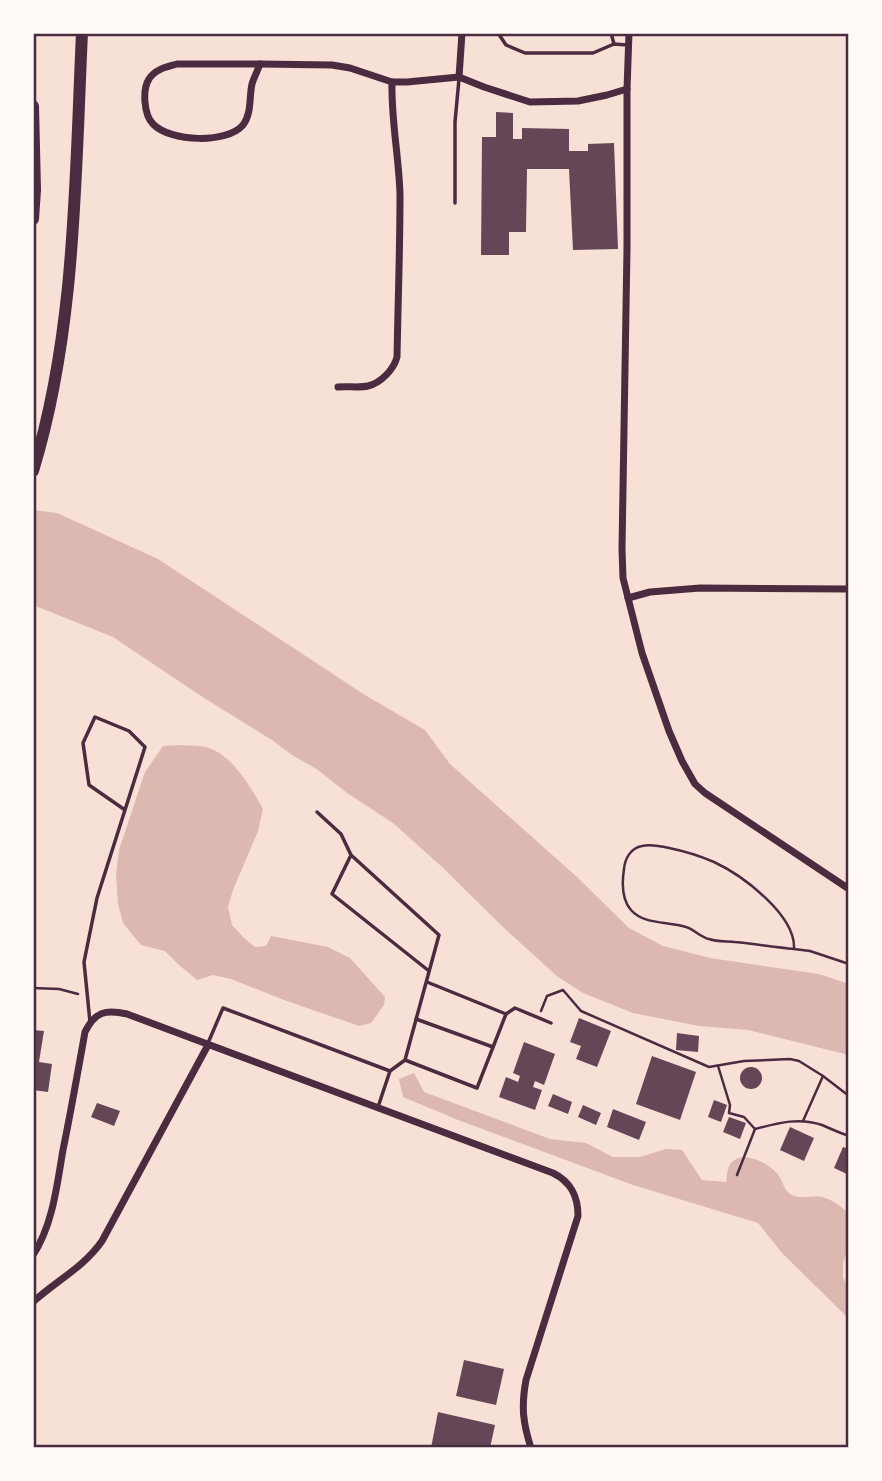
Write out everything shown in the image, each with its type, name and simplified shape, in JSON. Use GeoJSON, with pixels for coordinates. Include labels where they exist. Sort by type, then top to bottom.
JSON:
{"type":"FeatureCollection","features":[{"type":"Feature","properties":{"kind":"highway"},"geometry":{"type":"LineString","coordinates":[[33,471],[55,381],[69,271],[74,222],[82,33]]}},
{"type":"Feature","properties":{"kind":"highway"},"geometry":{"type":"LineString","coordinates":[[33,106],[33,219]]}},
{"type":"Feature","properties":{"kind":"street"},"geometry":{"type":"LineString","coordinates":[[459,77],[462,33]]}},
{"type":"Feature","properties":{"kind":"street"},"geometry":{"type":"LineString","coordinates":[[629,33],[622,550],[623,578],[642,653],[669,731],[695,784],[849,889]]}},
{"type":"Feature","properties":{"kind":"street"},"geometry":{"type":"LineString","coordinates":[[260,64],[252,84],[246,121],[230,135],[196,138],[176,136],[163,132],[150,120],[146,111],[148,82],[156,72],[177,64],[260,64],[332,65],[392,82],[459,77],[530,102],[578,101],[627,89]]}},
{"type":"Feature","properties":{"kind":"street"},"geometry":{"type":"LineString","coordinates":[[338,387],[371,385],[396,363],[400,195],[392,82]]}},
{"type":"Feature","properties":{"kind":"street"},"geometry":{"type":"LineString","coordinates":[[628,598],[650,592],[701,588],[849,589]]}},
{"type":"Feature","properties":{"kind":"street"},"geometry":{"type":"LineString","coordinates":[[33,1255],[48,1223],[85,1032],[95,1016],[103,1013],[127,1014],[552,1173],[566,1182],[574,1192],[578,1208],[576,1224],[526,1380],[523,1418],[531,1448]]}},
{"type":"Feature","properties":{"kind":"street"},"geometry":{"type":"LineString","coordinates":[[33,1302],[81,1264],[102,1241],[208,1045]]}},
{"type":"Feature","properties":{"kind":"lane"},"geometry":{"type":"LineString","coordinates":[[498,33],[506,45],[525,53],[593,53],[614,44],[629,45]]}},
{"type":"Feature","properties":{"kind":"lane"},"geometry":{"type":"LineString","coordinates":[[611,33],[614,44]]}},
{"type":"Feature","properties":{"kind":"lane"},"geometry":{"type":"LineString","coordinates":[[455,203],[459,77]]}},
{"type":"Feature","properties":{"kind":"lane"},"geometry":{"type":"LineString","coordinates":[[90,1023],[84,961],[97,898],[125,810],[145,747],[129,731],[95,717],[83,743],[89,785],[125,810]]}},
{"type":"Feature","properties":{"kind":"lane"},"geometry":{"type":"LineString","coordinates":[[317,812],[341,834],[351,855],[439,934],[405,1059],[390,1071],[378,1108]]}},
{"type":"Feature","properties":{"kind":"lane"},"geometry":{"type":"LineString","coordinates":[[351,855],[332,894],[429,971]]}},
{"type":"Feature","properties":{"kind":"lane"},"geometry":{"type":"LineString","coordinates":[[426,982],[506,1014]]}},
{"type":"Feature","properties":{"kind":"lane"},"geometry":{"type":"LineString","coordinates":[[208,1045],[223,1008],[390,1071]]}},
{"type":"Feature","properties":{"kind":"lane"},"geometry":{"type":"LineString","coordinates":[[405,1059],[477,1088],[506,1014],[515,1008],[551,1023]]}},
{"type":"Feature","properties":{"kind":"lane"},"geometry":{"type":"LineString","coordinates":[[416,1019],[493,1048]]}},
{"type":"Feature","properties":{"kind":"path"},"geometry":{"type":"LineString","coordinates":[[794,949],[791,932],[777,911],[738,876],[716,863],[681,850],[650,845],[640,846],[631,852],[626,860],[623,886],[630,909],[638,916],[687,927],[709,940],[810,951],[849,964]]}},
{"type":"Feature","properties":{"kind":"path"},"geometry":{"type":"LineString","coordinates":[[33,988],[59,989],[88,996]]}},
{"type":"Feature","properties":{"kind":"path"},"geometry":{"type":"LineString","coordinates":[[538,1017],[547,996],[563,990],[581,1011],[709,1067],[744,1061],[790,1059],[799,1061],[823,1076],[849,1096]]}},
{"type":"Feature","properties":{"kind":"path"},"geometry":{"type":"LineString","coordinates":[[718,1066],[730,1105],[729,1113],[744,1117],[755,1129]]}},
{"type":"Feature","properties":{"kind":"path"},"geometry":{"type":"LineString","coordinates":[[803,1121],[823,1076]]}},
{"type":"Feature","properties":{"kind":"path"},"geometry":{"type":"LineString","coordinates":[[755,1129],[778,1123],[803,1121],[849,1136]]}},
{"type":"Feature","properties":{"kind":"path"},"geometry":{"type":"LineString","coordinates":[[737,1175],[755,1129]]}},
{"type":"Feature","properties":{"kind":"shaded area"},"geometry":{"type":"Polygon","coordinates":[[[33,510],[57,513],[158,559],[365,695],[425,730],[450,764],[577,877],[629,928],[663,946],[710,958],[819,974],[849,984],[849,1055],[748,1030],[699,1026],[633,1013],[583,993],[558,977],[393,823],[318,770],[113,637],[33,605],[33,510]]]}},
{"type":"Feature","properties":{"kind":"shaded area"},"geometry":{"type":"Polygon","coordinates":[[[163,746],[206,747],[226,758],[241,774],[263,809],[258,831],[228,907],[232,925],[255,947],[266,946],[271,936],[328,947],[350,958],[385,997],[384,1005],[371,1023],[359,1026],[231,979],[213,975],[197,980],[165,951],[141,945],[123,923],[118,904],[116,874],[119,850],[145,772],[163,746]]]}},
{"type":"Feature","properties":{"kind":"shaded area"},"geometry":{"type":"Polygon","coordinates":[[[414,1073],[424,1092],[550,1139],[586,1143],[613,1157],[640,1157],[666,1149],[682,1150],[702,1180],[726,1182],[728,1168],[734,1160],[747,1157],[762,1162],[775,1171],[790,1194],[798,1197],[818,1196],[833,1201],[849,1214],[849,1248],[843,1262],[843,1278],[849,1288],[849,1319],[783,1254],[758,1223],[633,1185],[403,1097],[399,1079],[414,1073]]]}},
{"type":"Feature","properties":{"kind":"building"},"geometry":{"type":"Polygon","coordinates":[[[496,112],[513,113],[513,139],[522,139],[522,128],[569,129],[569,151],[588,151],[588,144],[614,143],[618,249],[573,250],[569,169],[527,169],[526,232],[509,232],[509,255],[481,255],[482,137],[496,137],[496,112]]]}},
{"type":"Feature","properties":{"kind":"building"},"geometry":{"type":"Polygon","coordinates":[[[579,1018],[611,1031],[597,1067],[576,1059],[581,1046],[570,1042],[579,1018]]]}},
{"type":"Feature","properties":{"kind":"building"},"geometry":{"type":"Polygon","coordinates":[[[33,1030],[44,1031],[39,1062],[52,1064],[48,1092],[33,1090],[33,1030]]]}},
{"type":"Feature","properties":{"kind":"building"},"geometry":{"type":"Polygon","coordinates":[[[677,1033],[699,1036],[698,1052],[676,1050],[677,1033]]]}},
{"type":"Feature","properties":{"kind":"building"},"geometry":{"type":"Polygon","coordinates":[[[524,1042],[555,1054],[544,1085],[535,1081],[533,1087],[542,1090],[535,1110],[499,1097],[506,1077],[518,1082],[520,1076],[513,1073],[524,1042]]]}},
{"type":"Feature","properties":{"kind":"building"},"geometry":{"type":"Polygon","coordinates":[[[652,1056],[696,1072],[680,1120],[636,1104],[652,1056]]]}},
{"type":"Feature","properties":{"kind":"building"},"geometry":{"type":"Polygon","coordinates":[[[751,1067],[759,1070],[762,1078],[759,1086],[751,1089],[743,1086],[740,1078],[743,1070],[751,1067]]]}},
{"type":"Feature","properties":{"kind":"building"},"geometry":{"type":"Polygon","coordinates":[[[553,1094],[572,1102],[568,1114],[548,1106],[553,1094]]]}},
{"type":"Feature","properties":{"kind":"building"},"geometry":{"type":"Polygon","coordinates":[[[714,1100],[727,1105],[721,1122],[708,1117],[714,1100]]]}},
{"type":"Feature","properties":{"kind":"building"},"geometry":{"type":"Polygon","coordinates":[[[97,1103],[120,1111],[114,1126],[91,1117],[97,1103]]]}},
{"type":"Feature","properties":{"kind":"building"},"geometry":{"type":"Polygon","coordinates":[[[583,1105],[601,1113],[596,1125],[578,1117],[583,1105]]]}},
{"type":"Feature","properties":{"kind":"building"},"geometry":{"type":"Polygon","coordinates":[[[613,1109],[646,1122],[639,1140],[607,1127],[613,1109]]]}},
{"type":"Feature","properties":{"kind":"building"},"geometry":{"type":"Polygon","coordinates":[[[729,1117],[746,1123],[740,1139],[723,1132],[729,1117]]]}},
{"type":"Feature","properties":{"kind":"building"},"geometry":{"type":"Polygon","coordinates":[[[790,1127],[814,1138],[804,1161],[780,1150],[790,1127]]]}},
{"type":"Feature","properties":{"kind":"building"},"geometry":{"type":"Polygon","coordinates":[[[843,1147],[849,1149],[849,1175],[834,1168],[843,1147]]]}},
{"type":"Feature","properties":{"kind":"building"},"geometry":{"type":"Polygon","coordinates":[[[464,1360],[504,1369],[496,1405],[456,1396],[464,1360]]]}},
{"type":"Feature","properties":{"kind":"building"},"geometry":{"type":"Polygon","coordinates":[[[438,1412],[495,1425],[490,1448],[431,1448],[438,1412]]]}}]}
